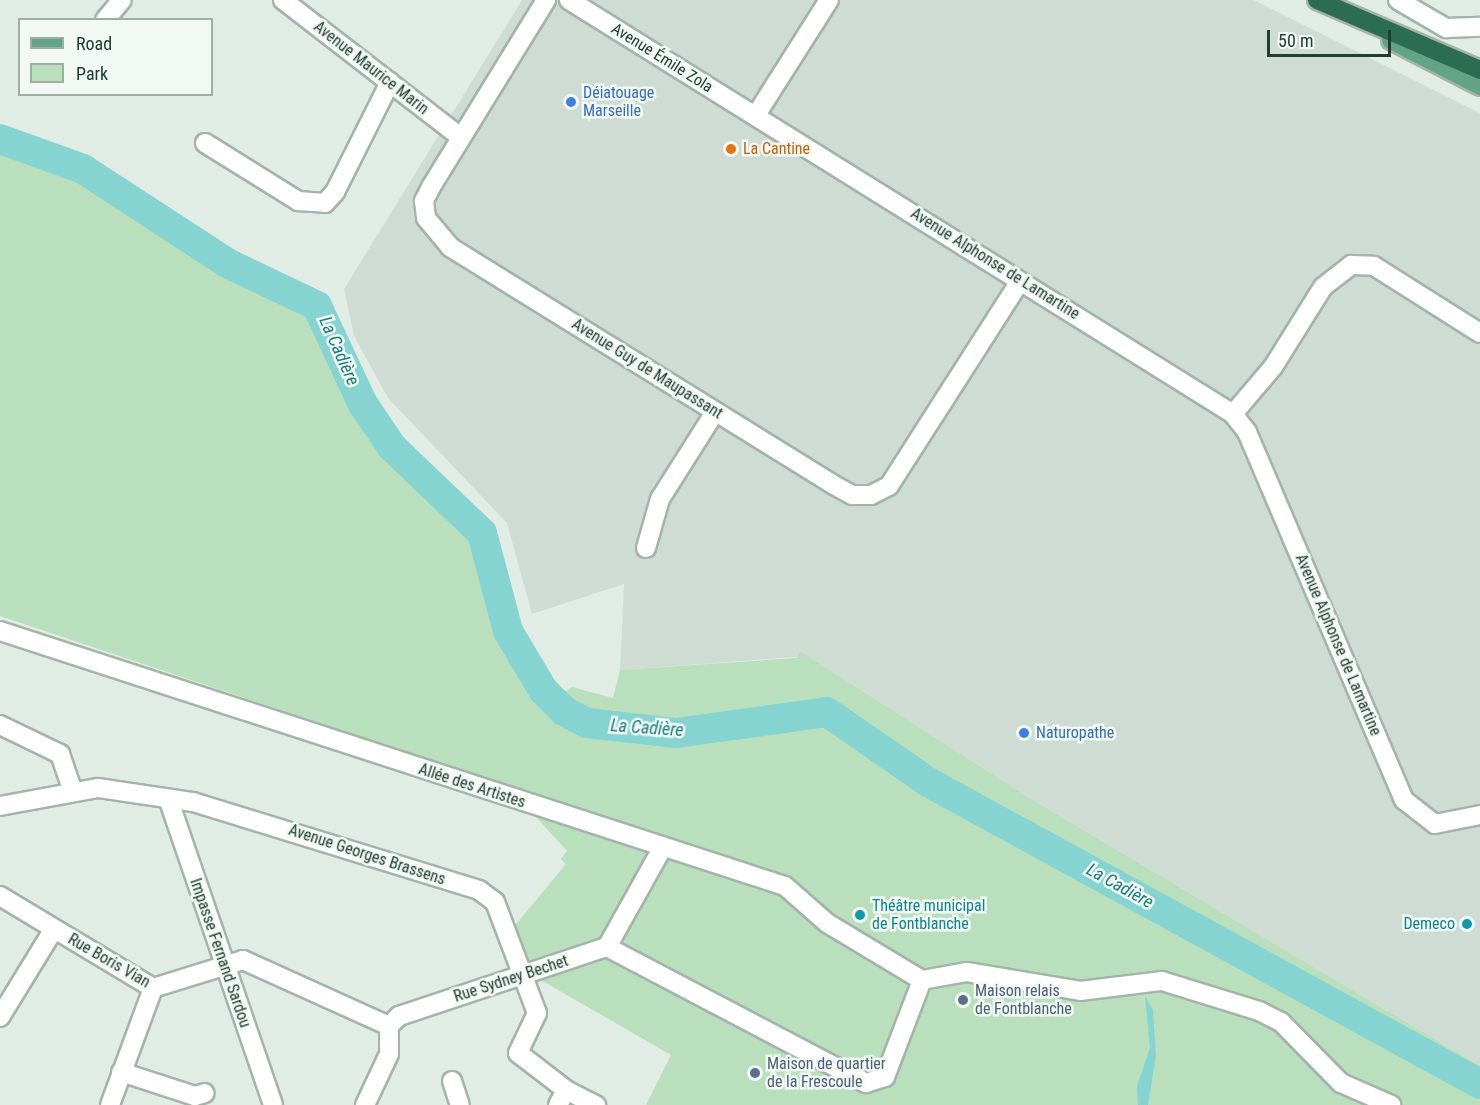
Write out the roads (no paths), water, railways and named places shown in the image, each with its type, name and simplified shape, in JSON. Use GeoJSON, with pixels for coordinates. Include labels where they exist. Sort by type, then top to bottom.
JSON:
{"type":"FeatureCollection","features":[{"type":"Feature","properties":{"kind":"highway"},"geometry":{"type":"LineString","coordinates":[[1316,0],[1480,70]]}},
{"type":"Feature","properties":{"kind":"main road"},"geometry":{"type":"LineString","coordinates":[[1316,0],[1480,86]]}},
{"type":"Feature","properties":{"kind":"street"},"geometry":{"type":"LineString","coordinates":[[107,18],[122,0]]}},
{"type":"Feature","properties":{"kind":"street","name":"Avenue Maurice Marin"},"geometry":{"type":"LineString","coordinates":[[283,0],[460,137]]}},
{"type":"Feature","properties":{"kind":"street","name":"Avenue Guy de Maupassant"},"geometry":{"type":"LineString","coordinates":[[546,0],[460,137],[424,201],[436,235],[834,486],[852,495],[871,495],[902,471],[1020,281]]}},
{"type":"Feature","properties":{"kind":"street","name":"Avenue Émile Zola"},"geometry":{"type":"LineString","coordinates":[[569,0],[756,116]]}},
{"type":"Feature","properties":{"kind":"street"},"geometry":{"type":"LineString","coordinates":[[756,116],[829,0]]}},
{"type":"Feature","properties":{"kind":"street"},"geometry":{"type":"LineString","coordinates":[[1398,0],[1446,28],[1480,27]]}},
{"type":"Feature","properties":{"kind":"street"},"geometry":{"type":"LineString","coordinates":[[205,143],[297,201],[325,202],[336,192],[390,82]]}},
{"type":"Feature","properties":{"kind":"street","name":"Avenue Alphonse de Lamartine"},"geometry":{"type":"LineString","coordinates":[[756,116],[1233,414],[1247,432],[1404,800],[1435,824],[1480,815]]}},
{"type":"Feature","properties":{"kind":"street"},"geometry":{"type":"LineString","coordinates":[[1233,414],[1273,367],[1323,287],[1351,265],[1374,266],[1480,333]]}},
{"type":"Feature","properties":{"kind":"street"},"geometry":{"type":"LineString","coordinates":[[646,548],[660,499],[715,412]]}},
{"type":"Feature","properties":{"kind":"street","name":"Allée des Artistes"},"geometry":{"type":"LineString","coordinates":[[0,631],[785,886],[827,923],[922,980]]}},
{"type":"Feature","properties":{"kind":"street"},"geometry":{"type":"LineString","coordinates":[[0,725],[60,754],[73,792]]}},
{"type":"Feature","properties":{"kind":"street","name":"Avenue Georges Brassens"},"geometry":{"type":"LineString","coordinates":[[0,806],[98,788],[169,801],[300,833],[479,890],[495,902],[537,1013],[518,1053],[562,1098]]}},
{"type":"Feature","properties":{"kind":"street","name":"Impasse Fernand Sardou"},"geometry":{"type":"LineString","coordinates":[[169,801],[273,1105]]}},
{"type":"Feature","properties":{"kind":"street"},"geometry":{"type":"LineString","coordinates":[[663,847],[607,946],[866,1083],[885,1077],[922,980],[967,972],[1080,991],[1162,981],[1281,1022],[1341,1083],[1391,1105]]}},
{"type":"Feature","properties":{"kind":"street","name":"Rue Boris Vian"},"geometry":{"type":"LineString","coordinates":[[0,896],[153,988],[223,964],[243,960],[389,1026]]}},
{"type":"Feature","properties":{"kind":"street"},"geometry":{"type":"LineString","coordinates":[[0,1017],[54,929]]}},
{"type":"Feature","properties":{"kind":"street","name":"Rue Sydney Bechet"},"geometry":{"type":"LineString","coordinates":[[389,1026],[399,1016],[607,946]]}},
{"type":"Feature","properties":{"kind":"street"},"geometry":{"type":"LineString","coordinates":[[110,1105],[153,988]]}},
{"type":"Feature","properties":{"kind":"street"},"geometry":{"type":"LineString","coordinates":[[365,1105],[389,1054],[389,1026]]}},
{"type":"Feature","properties":{"kind":"street"},"geometry":{"type":"LineString","coordinates":[[121,1072],[195,1096],[205,1093]]}},
{"type":"Feature","properties":{"kind":"street"},"geometry":{"type":"LineString","coordinates":[[452,1081],[460,1105]]}},
{"type":"Feature","properties":{"kind":"street"},"geometry":{"type":"LineString","coordinates":[[562,1098],[596,1105]]}},
{"type":"Feature","properties":{"kind":"water"},"geometry":{"type":"Polygon","coordinates":[[[1145,996],[1153,1010],[1156,1055],[1148,1105],[1138,1105],[1137,1086],[1150,1048],[1145,996]]]}},
{"type":"Feature","properties":{"kind":"waterway","name":"La Cadière"},"geometry":{"type":"LineString","coordinates":[[0,139],[83,169],[227,263],[317,306],[363,404],[392,447],[482,533],[508,631],[543,690],[564,711],[587,723],[676,733],[827,712],[928,782],[1480,1084]]}},
{"type":"Feature","properties":{"kind":"place","name":"Déiatouage Marseille"},"geometry":{"type":"Point","coordinates":[571,102]}},
{"type":"Feature","properties":{"kind":"place","name":"La Cantine"},"geometry":{"type":"Point","coordinates":[731,149]}},
{"type":"Feature","properties":{"kind":"place","name":"Naturopathe"},"geometry":{"type":"Point","coordinates":[1024,733]}},
{"type":"Feature","properties":{"kind":"place","name":"Théâtre municipal de Fontblanche"},"geometry":{"type":"Point","coordinates":[860,915]}},
{"type":"Feature","properties":{"kind":"place","name":"Demeco"},"geometry":{"type":"Point","coordinates":[1467,924]}},
{"type":"Feature","properties":{"kind":"place","name":"Maison relais de Fontblanche"},"geometry":{"type":"Point","coordinates":[963,1000]}},
{"type":"Feature","properties":{"kind":"place","name":"Maison de quartier de la Frescoule"},"geometry":{"type":"Point","coordinates":[755,1073]}}]}
